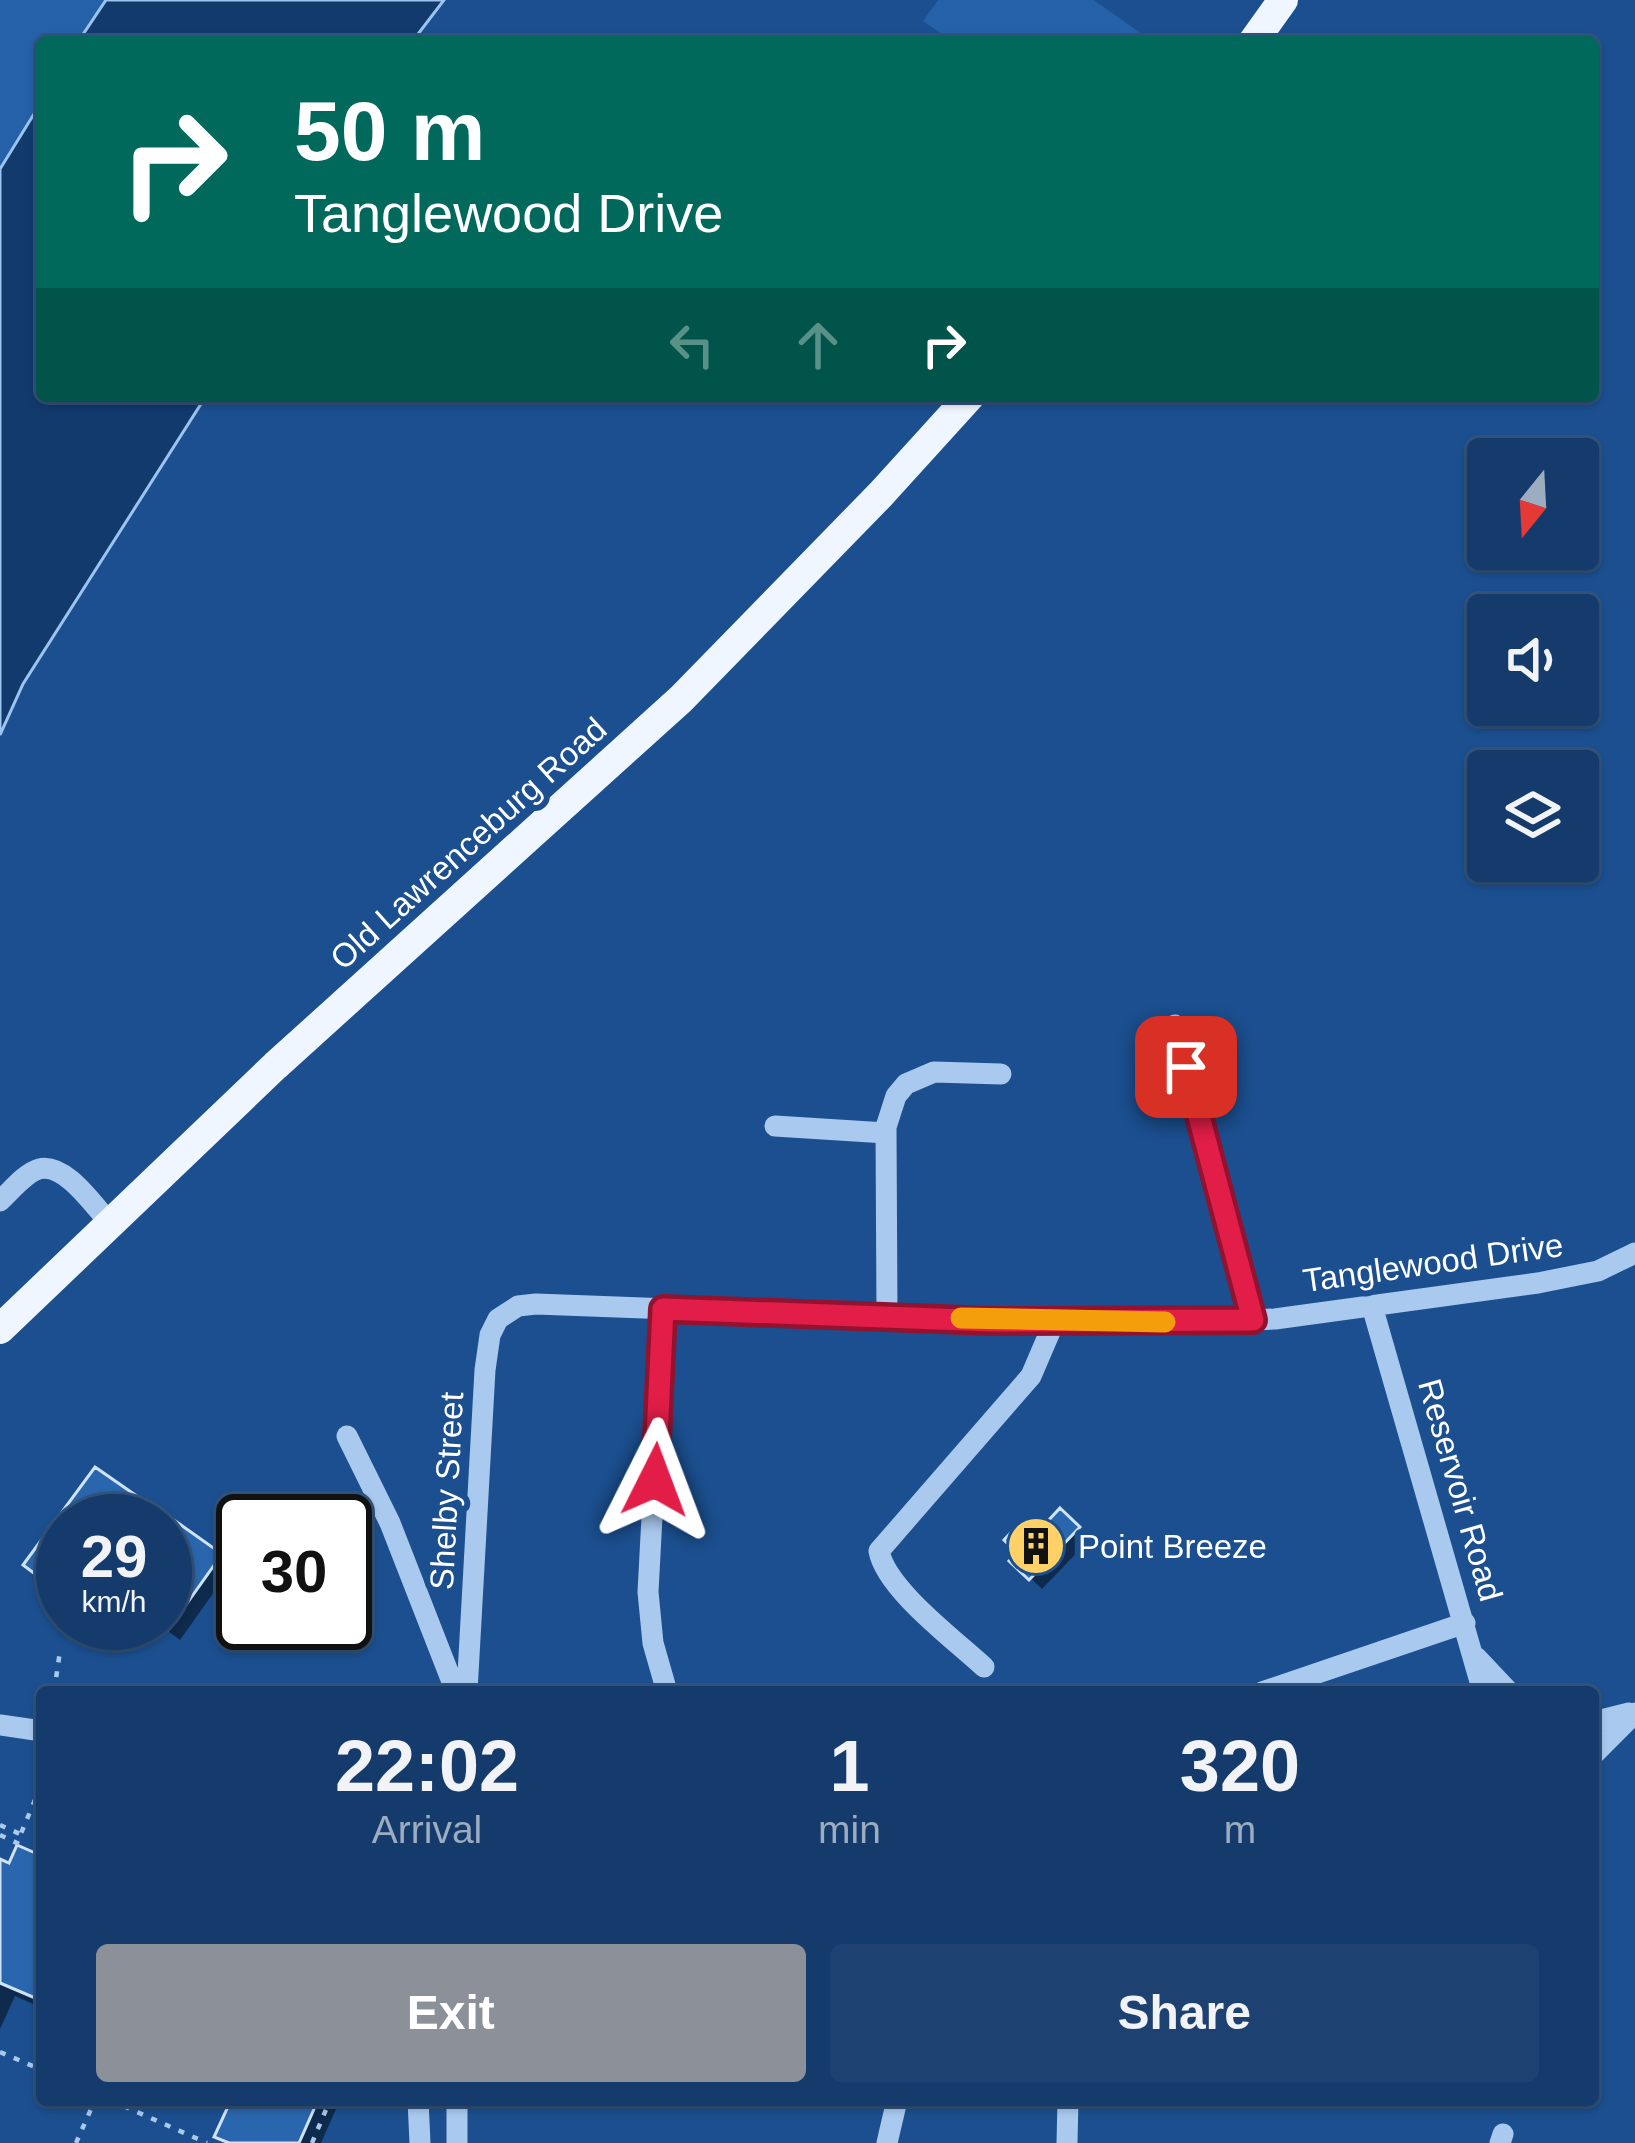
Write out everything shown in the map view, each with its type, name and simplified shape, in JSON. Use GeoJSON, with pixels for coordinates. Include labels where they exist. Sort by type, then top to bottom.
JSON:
{"type":"FeatureCollection","features":[{"type":"Feature","properties":{"kind":"main road"},"geometry":{"type":"LineString","coordinates":[[1257,36],[1283,0]]}},
{"type":"Feature","properties":{"kind":"main road","name":"Old Lawrenceburg Road"},"geometry":{"type":"LineString","coordinates":[[0,1329],[275,1066],[681,699],[965,402]]}},
{"type":"Feature","properties":{"kind":"street"},"geometry":{"type":"LineString","coordinates":[[1175,1025],[1253,1320]]}},
{"type":"Feature","properties":{"kind":"street"},"geometry":{"type":"LineString","coordinates":[[887,1317],[886,1133],[896,1096],[919,1076],[934,1072],[1001,1074]]}},
{"type":"Feature","properties":{"kind":"street"},"geometry":{"type":"LineString","coordinates":[[775,1126],[886,1133]]}},
{"type":"Feature","properties":{"kind":"street"},"geometry":{"type":"LineString","coordinates":[[0,1201],[35,1170],[48,1168],[66,1177],[110,1222]]}},
{"type":"Feature","properties":{"kind":"street","name":"Tanglewood Drive"},"geometry":{"type":"LineString","coordinates":[[518,1306],[887,1317],[1253,1320],[1568,1278],[1635,1253]]}},
{"type":"Feature","properties":{"kind":"street","name":"Shelby Street"},"geometry":{"type":"LineString","coordinates":[[467,1686],[485,1370],[492,1330],[504,1313],[518,1306]]}},
{"type":"Feature","properties":{"kind":"street","name":"Reservoir Road"},"geometry":{"type":"LineString","coordinates":[[1372,1306],[1481,1686]]}},
{"type":"Feature","properties":{"kind":"street"},"geometry":{"type":"LineString","coordinates":[[663,1309],[648,1592],[653,1643],[665,1686]]}},
{"type":"Feature","properties":{"kind":"street"},"geometry":{"type":"LineString","coordinates":[[984,1667],[898,1586],[881,1565],[879,1551],[1031,1376],[1055,1320]]}},
{"type":"Feature","properties":{"kind":"street"},"geometry":{"type":"LineString","coordinates":[[347,1436],[390,1523],[454,1686]]}},
{"type":"Feature","properties":{"kind":"street"},"geometry":{"type":"LineString","coordinates":[[1280,1686],[1465,1623]]}},
{"type":"Feature","properties":{"kind":"street"},"geometry":{"type":"LineString","coordinates":[[1473,1654],[1502,1686]]}},
{"type":"Feature","properties":{"kind":"street"},"geometry":{"type":"LineString","coordinates":[[1599,1722],[1635,1712]]}},
{"type":"Feature","properties":{"kind":"street"},"geometry":{"type":"LineString","coordinates":[[1599,1749],[1635,1712]]}},
{"type":"Feature","properties":{"kind":"street"},"geometry":{"type":"LineString","coordinates":[[0,1725],[36,1730]]}},
{"type":"Feature","properties":{"kind":"street"},"geometry":{"type":"LineString","coordinates":[[418,2106],[420,2143]]}},
{"type":"Feature","properties":{"kind":"street"},"geometry":{"type":"LineString","coordinates":[[457,2106],[457,2143]]}},
{"type":"Feature","properties":{"kind":"street"},"geometry":{"type":"LineString","coordinates":[[886,2143],[895,2106]]}},
{"type":"Feature","properties":{"kind":"street"},"geometry":{"type":"LineString","coordinates":[[1067,2143],[1068,2106]]}},
{"type":"Feature","properties":{"kind":"path"},"geometry":{"type":"LineString","coordinates":[[55,1686],[60,1651]]}},
{"type":"Feature","properties":{"kind":"path"},"geometry":{"type":"LineString","coordinates":[[0,1835],[17,1843],[36,1797]]}},
{"type":"Feature","properties":{"kind":"path"},"geometry":{"type":"LineString","coordinates":[[0,1825],[20,1834]]}},
{"type":"Feature","properties":{"kind":"path"},"geometry":{"type":"LineString","coordinates":[[0,2052],[36,2067]]}},
{"type":"Feature","properties":{"kind":"path"},"geometry":{"type":"LineString","coordinates":[[76,2143],[92,2106]]}},
{"type":"Feature","properties":{"kind":"path"},"geometry":{"type":"LineString","coordinates":[[124,2106],[207,2143]]}},
{"type":"Feature","properties":{"kind":"path"},"geometry":{"type":"LineString","coordinates":[[312,2143],[327,2106]]}},
{"type":"Feature","properties":{"kind":"shaded area"},"geometry":{"type":"Polygon","coordinates":[[[0,0],[106,0],[82,36],[36,36],[36,111],[0,169],[0,0]]]}},
{"type":"Feature","properties":{"kind":"shaded area"},"geometry":{"type":"Polygon","coordinates":[[[106,0],[444,0],[417,36],[82,36],[106,0]]]}},
{"type":"Feature","properties":{"kind":"shaded area"},"geometry":{"type":"Polygon","coordinates":[[[938,0],[1094,0],[1145,36],[944,36],[923,21],[938,0]]]}},
{"type":"Feature","properties":{"kind":"shaded area"},"geometry":{"type":"Polygon","coordinates":[[[36,111],[36,402],[202,402],[23,684],[0,735],[0,169],[36,111]]]}},
{"type":"Feature","properties":{"kind":"building"},"geometry":{"type":"Polygon","coordinates":[[[95,1467],[134,1494],[75,1494],[95,1467]]]}},
{"type":"Feature","properties":{"kind":"building","name":"Point Breeze"},"geometry":{"type":"Polygon","coordinates":[[[1060,1508],[1080,1527],[1029,1580],[1009,1561],[1017,1553],[1004,1540],[1019,1524],[1033,1537],[1060,1508]]]}},
{"type":"Feature","properties":{"kind":"building"},"geometry":{"type":"Polygon","coordinates":[[[192,1533],[216,1550],[216,1562],[192,1596],[192,1533]]]}},
{"type":"Feature","properties":{"kind":"building"},"geometry":{"type":"Polygon","coordinates":[[[36,1547],[36,1575],[23,1565],[36,1547]]]}},
{"type":"Feature","properties":{"kind":"building"},"geometry":{"type":"Polygon","coordinates":[[[17,1845],[36,1853],[36,1998],[0,1983],[0,1859],[9,1863],[17,1845]]]}},
{"type":"Feature","properties":{"kind":"building"},"geometry":{"type":"Polygon","coordinates":[[[228,2106],[315,2106],[299,2143],[229,2143],[214,2137],[228,2106]]]}},
{"type":"Feature","properties":{"kind":"slow traffic"},"geometry":{"type":"LineString","coordinates":[[961,1318],[1165,1322]]}},
{"type":"Feature","properties":{"kind":"place","name":"Point Breeze"},"geometry":{"type":"Point","coordinates":[1036,1546]}},
{"type":"Feature","properties":{"kind":"route"},"geometry":{"type":"LineString","coordinates":[[655,1480],[663,1309],[992,1321],[1253,1320],[1186,1067]]}}]}
